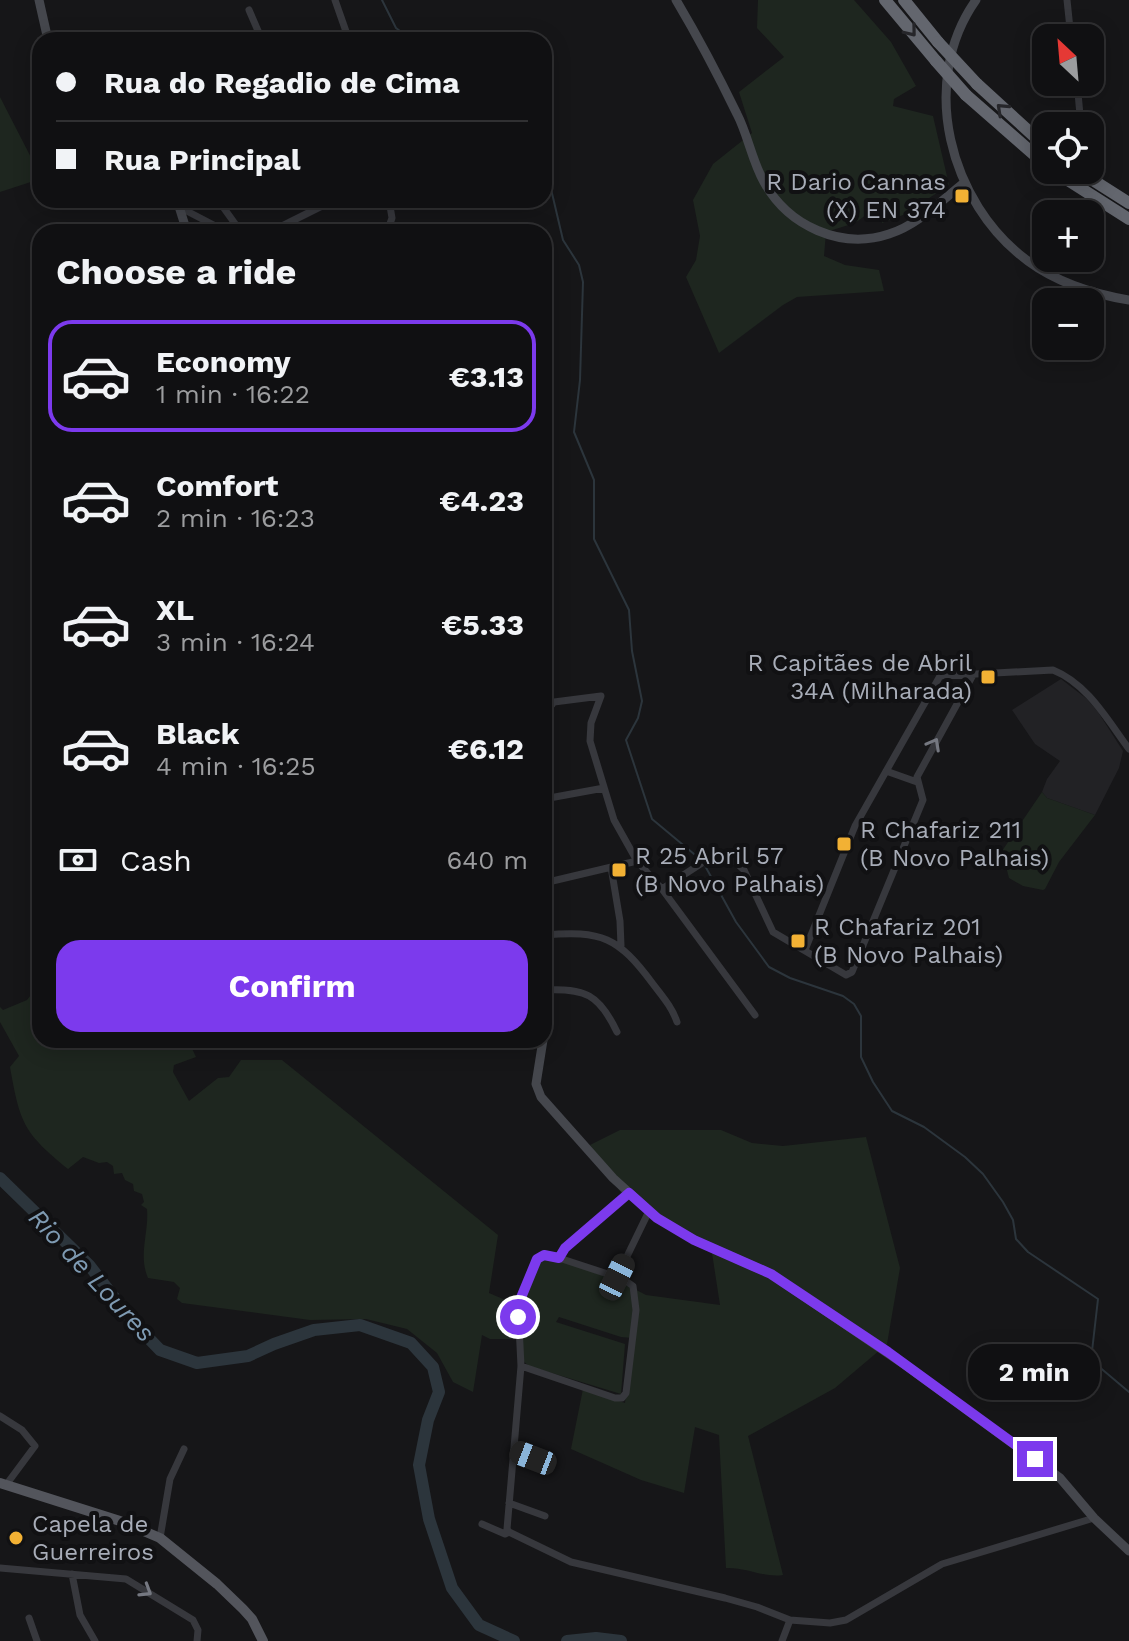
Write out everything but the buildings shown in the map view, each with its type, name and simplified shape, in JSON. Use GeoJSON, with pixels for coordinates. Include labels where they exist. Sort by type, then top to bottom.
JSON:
{"type":"FeatureCollection","features":[{"type":"Feature","properties":{"kind":"highway"},"geometry":{"type":"LineString","coordinates":[[885,0],[966,95],[1032,153]]}},
{"type":"Feature","properties":{"kind":"highway"},"geometry":{"type":"LineString","coordinates":[[904,0],[977,84],[1032,134]]}},
{"type":"Feature","properties":{"kind":"highway"},"geometry":{"type":"LineString","coordinates":[[1074,184],[1129,219]]}},
{"type":"Feature","properties":{"kind":"highway"},"geometry":{"type":"LineString","coordinates":[[1099,184],[1129,203]]}},
{"type":"Feature","properties":{"kind":"main road"},"geometry":{"type":"LineString","coordinates":[[3,1484],[120,1521],[160,1538],[243,1609],[263,1641]]}},
{"type":"Feature","properties":{"kind":"street"},"geometry":{"type":"LineString","coordinates":[[39,0],[46,32]]}},
{"type":"Feature","properties":{"kind":"street"},"geometry":{"type":"LineString","coordinates":[[335,0],[346,32]]}},
{"type":"Feature","properties":{"kind":"street"},"geometry":{"type":"LineString","coordinates":[[676,0],[740,118],[763,182],[798,221],[835,237],[878,237],[912,223],[965,182]]}},
{"type":"Feature","properties":{"kind":"street"},"geometry":{"type":"LineString","coordinates":[[976,0],[954,42],[945,100],[948,131],[965,182],[1001,238],[1027,261],[1078,288],[1129,300]]}},
{"type":"Feature","properties":{"kind":"street"},"geometry":{"type":"LineString","coordinates":[[1067,0],[1070,24]]}},
{"type":"Feature","properties":{"kind":"street"},"geometry":{"type":"LineString","coordinates":[[249,10],[259,32]]}},
{"type":"Feature","properties":{"kind":"street"},"geometry":{"type":"LineString","coordinates":[[186,208],[213,224]]}},
{"type":"Feature","properties":{"kind":"street"},"geometry":{"type":"LineString","coordinates":[[288,223],[318,208]]}},
{"type":"Feature","properties":{"kind":"street"},"geometry":{"type":"LineString","coordinates":[[805,950],[855,826],[937,679],[945,674],[1053,670],[1061,673],[1097,703],[1129,749]]}},
{"type":"Feature","properties":{"kind":"street"},"geometry":{"type":"LineString","coordinates":[[662,889],[698,864],[722,855],[738,863],[744,870],[773,932],[846,975],[852,972],[923,800],[917,782],[919,771],[973,675]]}},
{"type":"Feature","properties":{"kind":"street"},"geometry":{"type":"LineString","coordinates":[[552,704],[594,695],[602,697],[590,732],[614,820],[637,861],[662,889],[755,1015]]}},
{"type":"Feature","properties":{"kind":"street"},"geometry":{"type":"LineString","coordinates":[[886,771],[917,782]]}},
{"type":"Feature","properties":{"kind":"street"},"geometry":{"type":"LineString","coordinates":[[552,798],[604,788]]}},
{"type":"Feature","properties":{"kind":"street"},"geometry":{"type":"LineString","coordinates":[[552,881],[637,861]]}},
{"type":"Feature","properties":{"kind":"street"},"geometry":{"type":"LineString","coordinates":[[611,867],[621,946]]}},
{"type":"Feature","properties":{"kind":"street"},"geometry":{"type":"LineString","coordinates":[[600,937],[619,930]]}},
{"type":"Feature","properties":{"kind":"street"},"geometry":{"type":"LineString","coordinates":[[552,934],[573,933],[600,937],[621,946],[673,1011],[677,1022]]}},
{"type":"Feature","properties":{"kind":"street"},"geometry":{"type":"LineString","coordinates":[[552,990],[569,989],[597,1001],[617,1032]]}},
{"type":"Feature","properties":{"kind":"street"},"geometry":{"type":"LineString","coordinates":[[542,1048],[536,1084],[541,1097],[613,1178],[649,1211],[694,1240],[771,1274],[846,1324],[1060,1478],[1094,1518],[1129,1551]]}},
{"type":"Feature","properties":{"kind":"street"},"geometry":{"type":"LineString","coordinates":[[559,1258],[565,1248],[629,1193]]}},
{"type":"Feature","properties":{"kind":"street"},"geometry":{"type":"LineString","coordinates":[[617,1277],[649,1211]]}},
{"type":"Feature","properties":{"kind":"street"},"geometry":{"type":"LineString","coordinates":[[509,1532],[521,1366],[518,1305],[537,1259],[544,1255],[559,1258],[617,1277],[633,1286],[636,1297],[626,1393],[622,1398],[521,1366]]}},
{"type":"Feature","properties":{"kind":"street"},"geometry":{"type":"LineString","coordinates":[[0,1416],[22,1430],[35,1446],[3,1484]]}},
{"type":"Feature","properties":{"kind":"street"},"geometry":{"type":"LineString","coordinates":[[160,1538],[170,1479],[184,1449]]}},
{"type":"Feature","properties":{"kind":"street"},"geometry":{"type":"LineString","coordinates":[[515,1451],[551,1465]]}},
{"type":"Feature","properties":{"kind":"street"},"geometry":{"type":"LineString","coordinates":[[509,1503],[545,1516]]}},
{"type":"Feature","properties":{"kind":"street"},"geometry":{"type":"LineString","coordinates":[[482,1524],[505,1534],[509,1532],[571,1562],[736,1601],[790,1620],[830,1623],[846,1620],[942,1564],[1094,1518]]}},
{"type":"Feature","properties":{"kind":"street"},"geometry":{"type":"LineString","coordinates":[[0,1568],[126,1579],[193,1620],[198,1630],[197,1641]]}},
{"type":"Feature","properties":{"kind":"street"},"geometry":{"type":"LineString","coordinates":[[72,1574],[80,1615],[95,1641]]}},
{"type":"Feature","properties":{"kind":"street"},"geometry":{"type":"LineString","coordinates":[[29,1618],[37,1641]]}},
{"type":"Feature","properties":{"kind":"street"},"geometry":{"type":"LineString","coordinates":[[782,1641],[790,1620]]}},
{"type":"Feature","properties":{"kind":"shaded area"},"geometry":{"type":"Polygon","coordinates":[[[758,0],[854,0],[891,42],[916,86],[894,99],[893,106],[933,116],[949,185],[903,215],[882,223],[881,204],[855,223],[826,232],[824,256],[845,265],[879,270],[884,291],[797,297],[719,353],[686,277],[696,260],[700,236],[693,200],[713,164],[752,133],[739,92],[784,57],[757,28],[758,0]]]}},
{"type":"Feature","properties":{"kind":"shaded area"},"geometry":{"type":"Polygon","coordinates":[[[0,97],[32,159],[32,182],[0,192],[0,97]]]}},
{"type":"Feature","properties":{"kind":"shaded area"},"geometry":{"type":"Polygon","coordinates":[[[1061,679],[1087,699],[1123,751],[1119,768],[1095,815],[1047,798],[1042,792],[1060,761],[1035,744],[1012,710],[1061,679]]]}},
{"type":"Feature","properties":{"kind":"shaded area"},"geometry":{"type":"Polygon","coordinates":[[[1042,792],[1047,798],[1095,815],[1059,862],[1043,890],[1023,886],[1009,878],[1002,851],[1042,792]]]}},
{"type":"Feature","properties":{"kind":"shaded area"},"geometry":{"type":"Polygon","coordinates":[[[32,993],[32,1048],[192,1048],[196,1057],[174,1065],[173,1072],[189,1101],[218,1078],[229,1077],[241,1060],[282,1060],[498,1235],[489,1293],[515,1304],[538,1260],[548,1257],[613,1278],[646,1295],[720,1305],[712,1253],[655,1221],[621,1193],[590,1145],[620,1130],[721,1130],[752,1143],[783,1146],[866,1137],[900,1268],[887,1344],[835,1388],[748,1436],[783,1575],[726,1568],[719,1435],[695,1427],[684,1493],[641,1480],[571,1449],[583,1389],[625,1403],[633,1338],[559,1317],[556,1322],[625,1344],[621,1394],[529,1366],[522,1360],[516,1339],[490,1339],[482,1335],[473,1392],[453,1382],[437,1353],[407,1329],[366,1319],[310,1320],[182,1303],[177,1299],[180,1288],[174,1282],[148,1278],[144,1261],[147,1209],[141,1205],[144,1202],[142,1194],[134,1191],[133,1184],[125,1180],[122,1173],[114,1174],[113,1166],[107,1162],[99,1163],[83,1157],[68,1169],[33,1136],[21,1115],[10,1067],[19,1056],[0,1022],[0,1007],[3,1010],[27,1000],[32,993]]]}},
{"type":"Feature","properties":{"kind":"waterway"},"geometry":{"type":"LineString","coordinates":[[382,0],[396,28],[401,32]]}},
{"type":"Feature","properties":{"kind":"waterway"},"geometry":{"type":"LineString","coordinates":[[552,193],[563,240],[579,265],[583,282],[580,380],[574,432],[594,480],[594,539],[629,610],[632,651],[642,701],[638,718],[626,740],[652,819],[700,859]]}},
{"type":"Feature","properties":{"kind":"waterway"},"geometry":{"type":"LineString","coordinates":[[704,864],[736,922],[769,967],[790,978],[843,996],[854,1004],[861,1016],[861,1057],[892,1111],[924,1127],[965,1157],[983,1174],[1003,1202],[1013,1220],[1016,1239],[1028,1252],[1098,1299],[1091,1360],[1129,1392]]}},
{"type":"Feature","properties":{"kind":"waterway","name":"Rio de Loures"},"geometry":{"type":"LineString","coordinates":[[0,1178],[89,1265],[134,1323],[160,1350],[197,1363],[248,1356],[314,1330],[360,1325],[411,1343],[433,1367],[439,1392],[428,1420],[419,1465],[429,1519],[452,1588],[479,1625],[514,1641]]}},
{"type":"Feature","properties":{"kind":"waterway","name":"Rio de Loures"},"geometry":{"type":"LineString","coordinates":[[567,1641],[596,1638],[621,1641]]}},
{"type":"Feature","properties":{"kind":"place","name":"R Dario Cannas (X) EN 374"},"geometry":{"type":"Point","coordinates":[962,196]}},
{"type":"Feature","properties":{"kind":"place","name":"R Capitães de Abril 34A (Milharada)"},"geometry":{"type":"Point","coordinates":[988,677]}},
{"type":"Feature","properties":{"kind":"place","name":"R Chafariz 211 (B Novo Palhais)"},"geometry":{"type":"Point","coordinates":[844,844]}},
{"type":"Feature","properties":{"kind":"place","name":"R 25 Abril 57 (B Novo Palhais)"},"geometry":{"type":"Point","coordinates":[619,870]}},
{"type":"Feature","properties":{"kind":"place","name":"R Chafariz 201 (B Novo Palhais)"},"geometry":{"type":"Point","coordinates":[798,941]}},
{"type":"Feature","properties":{"kind":"place","name":"Capela de Guerreiros"},"geometry":{"type":"Point","coordinates":[16,1538]}},
{"type":"Feature","properties":{"kind":"route"},"geometry":{"type":"LineString","coordinates":[[518,1317],[518,1305],[537,1259],[544,1255],[559,1258],[565,1248],[629,1193],[657,1218],[694,1240],[771,1274],[888,1352],[1035,1459]]}}]}
